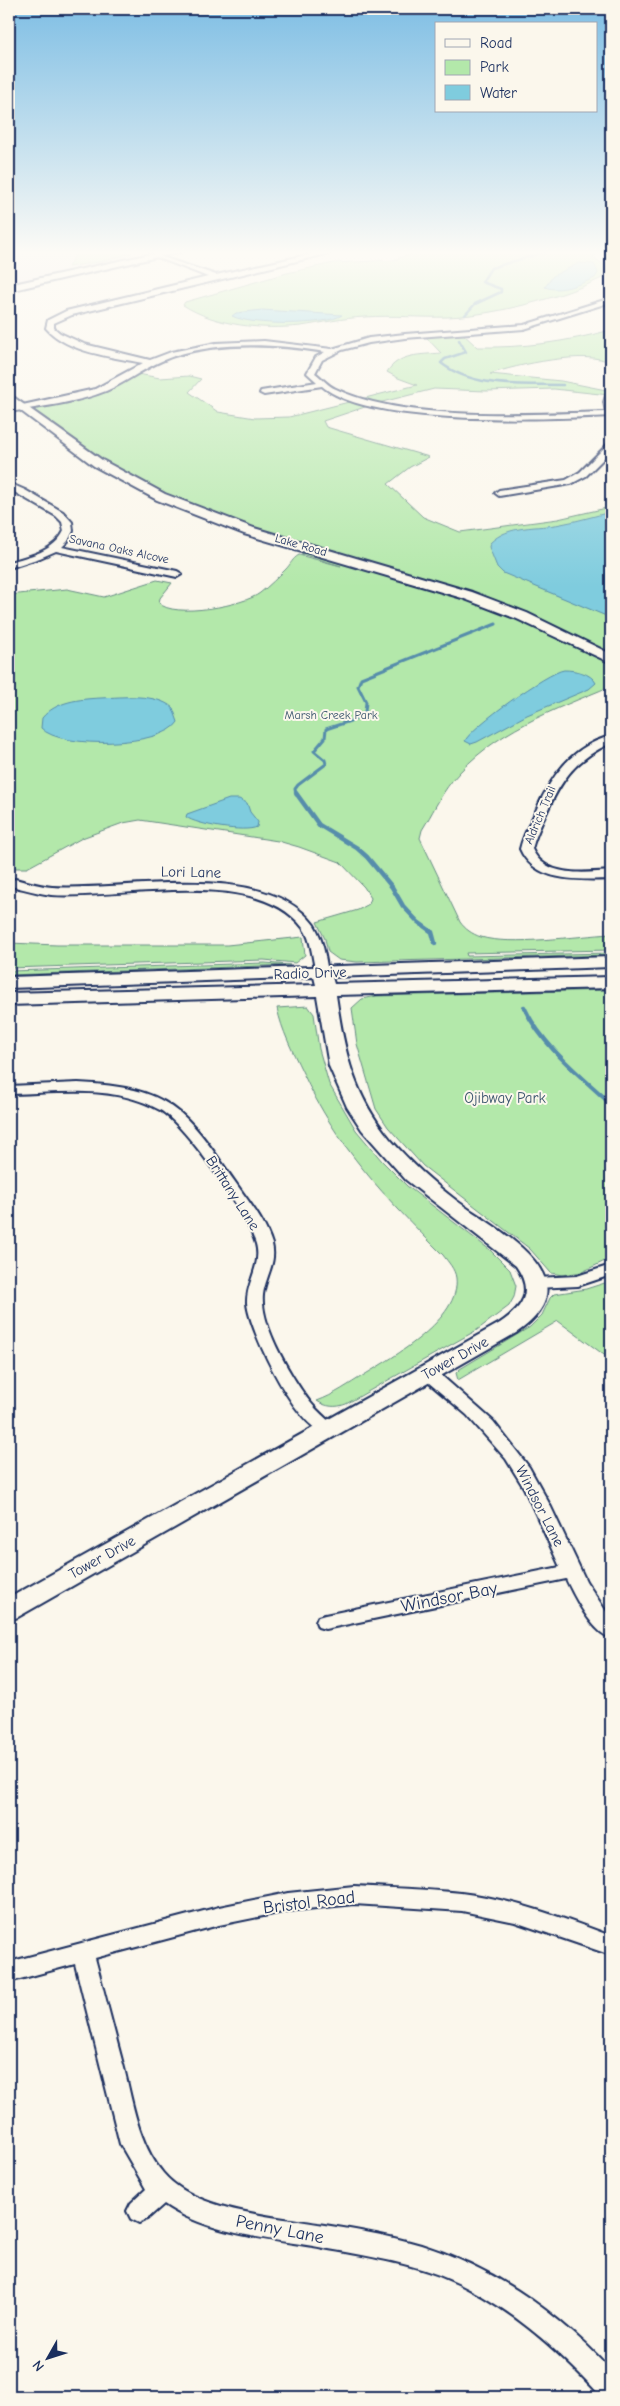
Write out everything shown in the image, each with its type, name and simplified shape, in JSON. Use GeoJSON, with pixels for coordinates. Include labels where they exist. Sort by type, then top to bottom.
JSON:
{"type":"FeatureCollection","features":[{"type":"Feature","properties":{"kind":"street"},"geometry":{"type":"LineString","coordinates":[[9,410],[97,391],[114,384],[151,362]]}},
{"type":"Feature","properties":{"kind":"street"},"geometry":{"type":"LineString","coordinates":[[316,362],[311,368],[311,373],[320,384],[357,399],[425,413],[455,415],[611,414],[608,402],[611,393]]}},
{"type":"Feature","properties":{"kind":"street"},"geometry":{"type":"LineString","coordinates":[[264,393],[320,384]]}},
{"type":"Feature","properties":{"kind":"street","name":"Lake Road"},"geometry":{"type":"LineString","coordinates":[[9,397],[98,463],[161,497],[249,531],[467,595],[529,620],[611,659]]}},
{"type":"Feature","properties":{"kind":"street"},"geometry":{"type":"LineString","coordinates":[[499,493],[558,485],[577,478],[611,446]]}},
{"type":"Feature","properties":{"kind":"street"},"geometry":{"type":"LineString","coordinates":[[9,486],[23,492],[67,522],[68,534],[55,548],[9,565]]}},
{"type":"Feature","properties":{"kind":"street","name":"Savana Oaks Alcove"},"geometry":{"type":"LineString","coordinates":[[55,548],[177,574]]}},
{"type":"Feature","properties":{"kind":"street","name":"Aldrich Trail"},"geometry":{"type":"LineString","coordinates":[[610,741],[574,760],[557,776],[548,793],[526,849],[529,857],[536,864],[553,872],[576,876],[611,875]]}},
{"type":"Feature","properties":{"kind":"street","name":"Lori Lane"},"geometry":{"type":"LineString","coordinates":[[16,883],[54,891],[204,887],[236,890],[260,896],[285,906],[306,923],[315,940],[324,981]]}},
{"type":"Feature","properties":{"kind":"street","name":"Radio Drive"},"geometry":{"type":"LineString","coordinates":[[9,999],[611,962]]}},
{"type":"Feature","properties":{"kind":"street"},"geometry":{"type":"LineString","coordinates":[[324,981],[332,1039],[338,1064],[351,1095],[371,1128],[397,1158],[424,1185],[519,1256],[531,1269],[536,1283],[581,1280],[611,1270]]}},
{"type":"Feature","properties":{"kind":"street","name":"Radio Drive"},"geometry":{"type":"LineString","coordinates":[[9,982],[611,982]]}},
{"type":"Feature","properties":{"kind":"street","name":"Brittany Lane"},"geometry":{"type":"LineString","coordinates":[[9,1090],[81,1088],[120,1091],[157,1103],[184,1121],[259,1230],[266,1254],[265,1264],[254,1298],[259,1325],[297,1396],[305,1408],[328,1430]]}},
{"type":"Feature","properties":{"kind":"street","name":"Tower Drive"},"geometry":{"type":"LineString","coordinates":[[9,1610],[521,1319],[534,1302],[536,1283]]}},
{"type":"Feature","properties":{"kind":"street","name":"Windsor Lane"},"geometry":{"type":"LineString","coordinates":[[428,1373],[481,1418],[517,1461],[533,1487],[592,1608],[611,1632]]}},
{"type":"Feature","properties":{"kind":"street","name":"Windsor Bay"},"geometry":{"type":"LineString","coordinates":[[325,1622],[573,1572]]}},
{"type":"Feature","properties":{"kind":"street","name":"Bristol Road"},"geometry":{"type":"LineString","coordinates":[[9,1972],[220,1916],[288,1902],[354,1896],[462,1902],[515,1913],[570,1930],[611,1946]]}},
{"type":"Feature","properties":{"kind":"street","name":"Penny Lane"},"geometry":{"type":"LineString","coordinates":[[83,1952],[132,2144],[146,2169],[163,2189],[193,2209],[222,2218],[393,2250],[440,2264],[486,2284],[524,2308],[563,2339],[611,2388]]}},
{"type":"Feature","properties":{"kind":"street"},"geometry":{"type":"LineString","coordinates":[[140,2210],[163,2189]]}},
{"type":"Feature","properties":{"kind":"green space","name":"Marsh Creek Park"},"geometry":{"type":"Polygon","coordinates":[[[396,362],[538,362],[490,374],[561,381],[611,391],[611,410],[609,395],[554,389],[486,391],[434,389],[374,404],[323,421],[326,427],[429,457],[410,467],[388,484],[423,517],[460,532],[558,519],[611,507],[611,686],[546,713],[505,735],[486,748],[452,781],[422,830],[420,838],[460,922],[466,929],[475,934],[494,940],[526,941],[611,934],[611,950],[466,953],[467,956],[611,953],[611,955],[357,962],[339,960],[328,952],[325,939],[317,922],[358,910],[369,904],[371,898],[364,887],[340,862],[278,841],[140,820],[123,823],[82,838],[27,868],[9,868],[9,595],[67,589],[104,597],[157,580],[172,583],[160,598],[159,603],[167,608],[193,610],[225,606],[252,598],[277,578],[299,555],[341,566],[301,554],[304,553],[345,564],[353,561],[249,531],[136,484],[23,407],[97,391],[132,373],[160,378],[189,376],[201,379],[189,392],[218,412],[255,418],[289,417],[417,385],[387,372],[396,362]]]}},
{"type":"Feature","properties":{"kind":"green space"},"geometry":{"type":"Polygon","coordinates":[[[303,937],[305,955],[295,963],[264,960],[9,968],[9,943],[57,945],[227,945],[303,937]]]}},
{"type":"Feature","properties":{"kind":"green space"},"geometry":{"type":"Polygon","coordinates":[[[265,963],[290,965],[9,975],[9,971],[265,963]]]}},
{"type":"Feature","properties":{"kind":"green space","name":"Ojibway Park"},"geometry":{"type":"Polygon","coordinates":[[[611,990],[611,1258],[582,1272],[562,1275],[551,1273],[530,1249],[423,1166],[388,1127],[376,1109],[357,1044],[352,1008],[362,999],[377,996],[611,990]]]}},
{"type":"Feature","properties":{"kind":"green space"},"geometry":{"type":"Polygon","coordinates":[[[308,1006],[314,1014],[319,1049],[329,1084],[356,1130],[382,1161],[407,1186],[490,1250],[510,1270],[516,1286],[514,1297],[509,1306],[477,1330],[346,1404],[335,1406],[327,1406],[317,1401],[335,1393],[423,1335],[448,1308],[455,1293],[456,1278],[453,1269],[443,1255],[364,1170],[347,1148],[316,1099],[288,1040],[277,1008],[308,1006]]]}},
{"type":"Feature","properties":{"kind":"green space"},"geometry":{"type":"Polygon","coordinates":[[[611,1281],[611,1360],[558,1321],[458,1380],[456,1373],[460,1369],[530,1327],[542,1315],[554,1294],[586,1289],[611,1281]]]}},
{"type":"Feature","properties":{"kind":"water"},"geometry":{"type":"Polygon","coordinates":[[[611,512],[611,618],[503,573],[497,567],[489,547],[490,543],[498,537],[514,530],[561,524],[611,512]]]}},
{"type":"Feature","properties":{"kind":"water"},"geometry":{"type":"Polygon","coordinates":[[[564,670],[587,674],[596,683],[589,689],[527,715],[477,742],[471,744],[465,741],[481,724],[511,701],[543,680],[564,670]]]}},
{"type":"Feature","properties":{"kind":"water"},"geometry":{"type":"Polygon","coordinates":[[[139,697],[158,700],[173,708],[178,722],[169,730],[154,736],[112,742],[69,740],[52,735],[41,728],[42,718],[61,704],[77,700],[139,697]]]}},
{"type":"Feature","properties":{"kind":"water"},"geometry":{"type":"Polygon","coordinates":[[[229,799],[239,799],[247,803],[250,812],[258,822],[257,827],[242,829],[221,827],[200,823],[186,817],[187,814],[229,799]]]}},
{"type":"Feature","properties":{"kind":"waterway"},"geometry":{"type":"LineString","coordinates":[[442,362],[454,371],[484,381],[563,385]]}},
{"type":"Feature","properties":{"kind":"waterway"},"geometry":{"type":"LineString","coordinates":[[296,795],[295,789],[298,785],[326,764],[325,760],[314,751],[325,738],[326,729],[353,720],[365,712],[366,702],[358,686],[361,678],[496,624]]}},
{"type":"Feature","properties":{"kind":"waterway"},"geometry":{"type":"LineString","coordinates":[[296,793],[319,825],[357,848],[367,857],[392,887],[403,906],[418,922],[432,932],[435,943]]}},
{"type":"Feature","properties":{"kind":"waterway"},"geometry":{"type":"LineString","coordinates":[[524,1007],[541,1035],[551,1047],[611,1104]]}}]}
